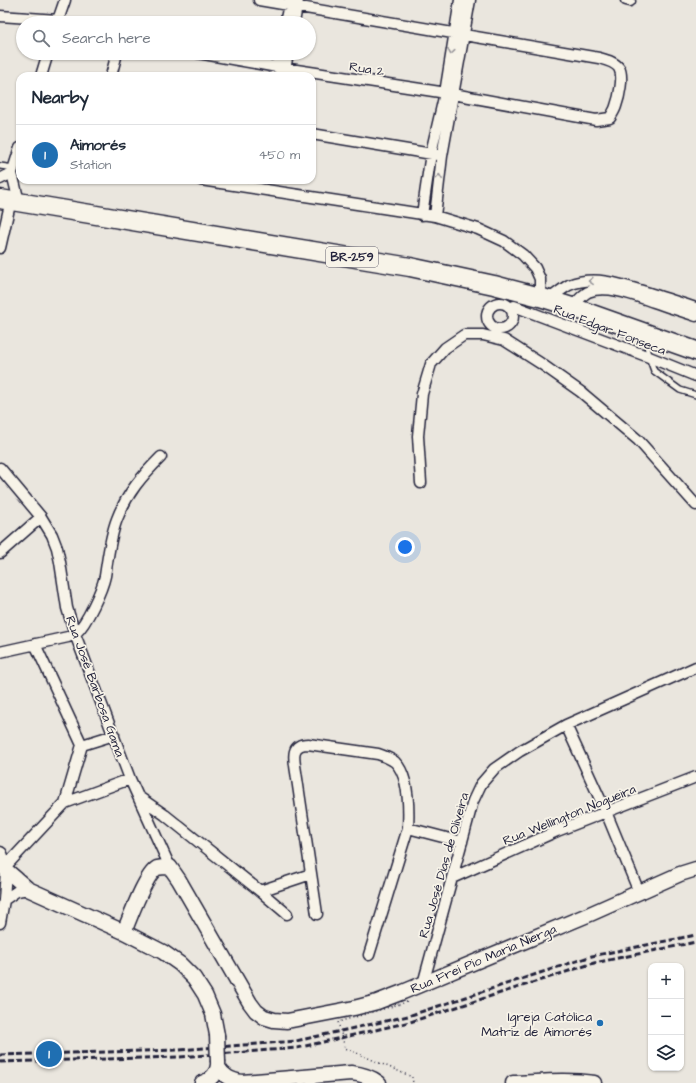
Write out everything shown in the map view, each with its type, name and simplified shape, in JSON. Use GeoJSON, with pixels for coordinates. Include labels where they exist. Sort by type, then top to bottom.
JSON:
{"type":"FeatureCollection","features":[{"type":"Feature","properties":{"kind":"highway","name":"BR-259"},"geometry":{"type":"LineString","coordinates":[[10,200],[410,267],[494,285],[514,303],[544,298],[696,351]]}},
{"type":"Feature","properties":{"kind":"street"},"geometry":{"type":"LineString","coordinates":[[60,16],[65,0]]}},
{"type":"Feature","properties":{"kind":"street"},"geometry":{"type":"LineString","coordinates":[[259,0],[293,3],[459,34]]}},
{"type":"Feature","properties":{"kind":"street"},"geometry":{"type":"LineString","coordinates":[[435,216],[449,93],[459,34],[460,0]]}},
{"type":"Feature","properties":{"kind":"street"},"geometry":{"type":"LineString","coordinates":[[459,34],[470,0]]}},
{"type":"Feature","properties":{"kind":"street"},"geometry":{"type":"LineString","coordinates":[[288,16],[293,3]]}},
{"type":"Feature","properties":{"kind":"street"},"geometry":{"type":"LineString","coordinates":[[293,3],[294,16]]}},
{"type":"Feature","properties":{"kind":"street"},"geometry":{"type":"LineString","coordinates":[[0,16],[16,18]]}},
{"type":"Feature","properties":{"kind":"street","name":"Rua 2"},"geometry":{"type":"LineString","coordinates":[[316,76],[449,93],[596,120],[610,118],[616,108],[622,76],[620,69],[612,63],[599,58],[580,54],[459,34]]}},
{"type":"Feature","properties":{"kind":"street"},"geometry":{"type":"LineString","coordinates":[[43,72],[46,60]]}},
{"type":"Feature","properties":{"kind":"street"},"geometry":{"type":"LineString","coordinates":[[112,72],[115,60]]}},
{"type":"Feature","properties":{"kind":"street","name":"Rua 2"},"geometry":{"type":"LineString","coordinates":[[228,60],[280,72]]}},
{"type":"Feature","properties":{"kind":"street"},"geometry":{"type":"LineString","coordinates":[[279,60],[280,72]]}},
{"type":"Feature","properties":{"kind":"street"},"geometry":{"type":"LineString","coordinates":[[280,72],[285,60]]}},
{"type":"Feature","properties":{"kind":"street"},"geometry":{"type":"LineString","coordinates":[[422,215],[432,153],[449,93]]}},
{"type":"Feature","properties":{"kind":"street"},"geometry":{"type":"LineString","coordinates":[[316,135],[432,153],[442,156]]}},
{"type":"Feature","properties":{"kind":"street"},"geometry":{"type":"LineString","coordinates":[[0,178],[15,171]]}},
{"type":"Feature","properties":{"kind":"street"},"geometry":{"type":"LineString","coordinates":[[0,248],[15,171]]}},
{"type":"Feature","properties":{"kind":"street"},"geometry":{"type":"LineString","coordinates":[[261,184],[422,215],[435,216],[478,229],[504,241],[523,255],[535,268],[540,279],[544,298],[568,286],[595,280],[629,287],[696,308]]}},
{"type":"Feature","properties":{"kind":"street"},"geometry":{"type":"LineString","coordinates":[[483,335],[494,285]]}},
{"type":"Feature","properties":{"kind":"street"},"geometry":{"type":"LineString","coordinates":[[572,307],[578,299],[587,292],[598,289],[628,294],[696,316]]}},
{"type":"Feature","properties":{"kind":"street","name":"Rua Edgar Fonseca"},"geometry":{"type":"LineString","coordinates":[[490,308],[493,305],[501,303],[508,306],[514,303],[696,376]]}},
{"type":"Feature","properties":{"kind":"street"},"geometry":{"type":"LineString","coordinates":[[504,340],[512,317],[514,303]]}},
{"type":"Feature","properties":{"kind":"street"},"geometry":{"type":"LineString","coordinates":[[487,319],[489,323],[496,328],[509,325]]}},
{"type":"Feature","properties":{"kind":"street"},"geometry":{"type":"LineString","coordinates":[[421,483],[418,436],[422,394],[431,364],[445,348],[464,335],[483,335],[504,340],[581,392],[638,440],[696,505]]}},
{"type":"Feature","properties":{"kind":"street"},"geometry":{"type":"LineString","coordinates":[[0,652],[68,637],[75,634],[81,627],[88,616],[104,578],[116,520],[126,498],[142,476],[161,457]]}},
{"type":"Feature","properties":{"kind":"street","name":"Rua José Barbosa Gama"},"geometry":{"type":"LineString","coordinates":[[0,468],[41,517],[52,535],[60,562],[67,608],[75,634],[130,780],[170,866],[189,896],[250,1003],[256,1011],[264,1017]]}},
{"type":"Feature","properties":{"kind":"street"},"geometry":{"type":"LineString","coordinates":[[0,553],[41,517]]}},
{"type":"Feature","properties":{"kind":"street"},"geometry":{"type":"LineString","coordinates":[[0,923],[4,900],[6,868],[65,803],[82,745],[34,644]]}},
{"type":"Feature","properties":{"kind":"street","name":"Rua José Dias de Oliveira"},"geometry":{"type":"LineString","coordinates":[[423,984],[462,842],[481,784],[494,769],[525,747],[566,725],[696,667]]}},
{"type":"Feature","properties":{"kind":"street"},"geometry":{"type":"LineString","coordinates":[[566,725],[606,812],[639,892]]}},
{"type":"Feature","properties":{"kind":"street"},"geometry":{"type":"LineString","coordinates":[[82,745],[114,735]]}},
{"type":"Feature","properties":{"kind":"street"},"geometry":{"type":"LineString","coordinates":[[318,914],[295,761],[296,748],[302,744],[308,744],[378,754],[389,758],[396,763],[401,771],[407,789],[409,810],[408,828],[369,955]]}},
{"type":"Feature","properties":{"kind":"street","name":"Rua Wellington Nogueira"},"geometry":{"type":"LineString","coordinates":[[452,878],[557,831],[696,777]]}},
{"type":"Feature","properties":{"kind":"street"},"geometry":{"type":"LineString","coordinates":[[65,803],[130,780]]}},
{"type":"Feature","properties":{"kind":"street"},"geometry":{"type":"LineString","coordinates":[[139,797],[171,820],[287,914]]}},
{"type":"Feature","properties":{"kind":"street"},"geometry":{"type":"LineString","coordinates":[[408,828],[462,842]]}},
{"type":"Feature","properties":{"kind":"street"},"geometry":{"type":"LineString","coordinates":[[0,854],[6,868],[28,889],[124,932],[172,958],[188,971],[205,995],[216,1024],[218,1064],[215,1074],[210,1079],[202,1083]]}},
{"type":"Feature","properties":{"kind":"street"},"geometry":{"type":"LineString","coordinates":[[124,932],[151,874],[158,868],[170,866]]}},
{"type":"Feature","properties":{"kind":"street","name":"Rua Frei Pio Maria Nierga"},"geometry":{"type":"LineString","coordinates":[[264,1017],[274,1020],[287,1021],[377,1002],[423,984],[680,874],[696,869]]}},
{"type":"Feature","properties":{"kind":"street"},"geometry":{"type":"LineString","coordinates":[[260,891],[311,874]]}},
{"type":"Feature","properties":{"kind":"street"},"geometry":{"type":"LineString","coordinates":[[4,900],[17,891],[28,889]]}},
{"type":"Feature","properties":{"kind":"street"},"geometry":{"type":"LineString","coordinates":[[218,1064],[224,1074],[232,1080],[242,1082],[351,1073],[364,1075],[379,1083]]}},
{"type":"Feature","properties":{"kind":"street"},"geometry":{"type":"LineString","coordinates":[[513,1083],[593,1083]]}},
{"type":"Feature","properties":{"kind":"lane"},"geometry":{"type":"LineString","coordinates":[[0,166],[15,171]]}},
{"type":"Feature","properties":{"kind":"lane"},"geometry":{"type":"LineString","coordinates":[[645,332],[649,357],[654,371],[680,390],[696,395]]}},
{"type":"Feature","properties":{"kind":"path"},"geometry":{"type":"LineString","coordinates":[[407,1002],[338,1022],[345,1048],[412,1077],[413,1083]]}},
{"type":"Feature","properties":{"kind":"railway"},"geometry":{"type":"LineString","coordinates":[[0,1055],[179,1050],[296,1041],[408,1016],[592,956],[696,935]]}},
{"type":"Feature","properties":{"kind":"railway"},"geometry":{"type":"LineString","coordinates":[[0,1062],[180,1057],[297,1048],[410,1022],[594,963],[696,942]]}},
{"type":"Feature","properties":{"kind":"place","name":"Igreja Católica Matriz de Aimorés"},"geometry":{"type":"Point","coordinates":[600,1023]}},
{"type":"Feature","properties":{"kind":"place","name":"Aimorés"},"geometry":{"type":"Point","coordinates":[49,1054]}}]}
